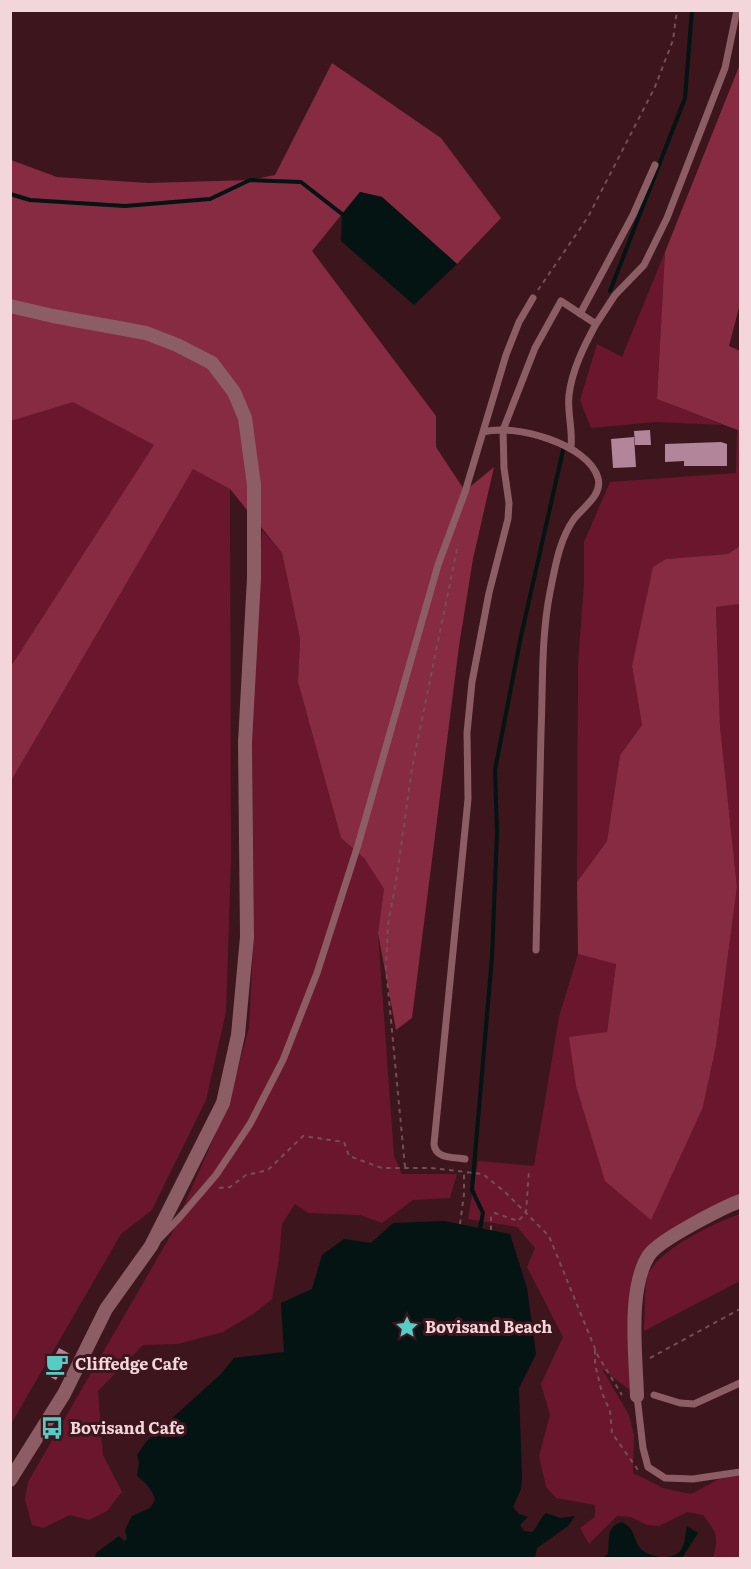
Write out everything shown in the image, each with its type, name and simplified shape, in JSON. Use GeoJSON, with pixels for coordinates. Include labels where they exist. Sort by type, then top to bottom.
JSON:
{"type":"FeatureCollection","features":[{"type":"Feature","properties":{"kind":"street"},"geometry":{"type":"LineString","coordinates":[[10,306],[146,333],[177,345],[212,363],[234,392],[245,418],[254,486],[254,578],[245,742],[246,937],[238,1035],[223,1103],[151,1246],[106,1309],[64,1394],[10,1480]]}},
{"type":"Feature","properties":{"kind":"street"},"geometry":{"type":"LineString","coordinates":[[637,1396],[636,1302],[641,1273],[650,1253],[661,1244],[719,1210],[741,1201]]}},
{"type":"Feature","properties":{"kind":"lane"},"geometry":{"type":"LineString","coordinates":[[571,447],[568,396],[575,369],[596,324],[615,295],[644,264],[667,218],[725,68],[737,10]]}},
{"type":"Feature","properties":{"kind":"lane"},"geometry":{"type":"LineString","coordinates":[[580,314],[633,215],[655,165]]}},
{"type":"Feature","properties":{"kind":"lane"},"geometry":{"type":"LineString","coordinates":[[151,1246],[180,1217],[216,1175],[250,1124],[283,1060],[317,973],[358,845],[438,565],[465,492],[506,355],[519,322],[533,298]]}},
{"type":"Feature","properties":{"kind":"lane"},"geometry":{"type":"LineString","coordinates":[[465,1159],[438,1153],[434,1149],[434,1144],[468,799],[467,733],[472,682],[489,593],[508,519],[509,503],[504,468],[503,430],[535,348],[561,301],[596,324]]}},
{"type":"Feature","properties":{"kind":"lane"},"geometry":{"type":"LineString","coordinates":[[484,432],[493,429],[503,430],[532,435],[571,447],[585,458],[596,472],[599,483],[592,498],[574,520],[564,538],[556,562],[546,624],[536,950]]}},
{"type":"Feature","properties":{"kind":"lane"},"geometry":{"type":"LineString","coordinates":[[654,1395],[680,1403],[694,1404],[741,1383]]}},
{"type":"Feature","properties":{"kind":"lane"},"geometry":{"type":"LineString","coordinates":[[637,1396],[643,1448],[648,1467],[665,1478],[693,1479],[741,1472]]}},
{"type":"Feature","properties":{"kind":"path"},"geometry":{"type":"LineString","coordinates":[[533,298],[588,217],[655,87],[673,40],[677,10]]}},
{"type":"Feature","properties":{"kind":"path"},"geometry":{"type":"LineString","coordinates":[[405,1167],[388,986],[388,924],[412,768],[458,543]]}},
{"type":"Feature","properties":{"kind":"path"},"geometry":{"type":"LineString","coordinates":[[219,1188],[230,1187],[246,1175],[268,1170],[303,1136],[344,1142],[350,1156],[382,1168],[405,1167],[483,1174],[505,1192],[549,1236],[598,1356],[622,1395]]}},
{"type":"Feature","properties":{"kind":"path"},"geometry":{"type":"LineString","coordinates":[[490,1230],[491,1215],[495,1213],[518,1221],[526,1213],[530,1170]]}},
{"type":"Feature","properties":{"kind":"path"},"geometry":{"type":"LineString","coordinates":[[460,1224],[464,1172]]}},
{"type":"Feature","properties":{"kind":"path"},"geometry":{"type":"LineString","coordinates":[[647,1359],[741,1309]]}},
{"type":"Feature","properties":{"kind":"path"},"geometry":{"type":"LineString","coordinates":[[595,1347],[595,1364],[602,1393],[610,1411],[612,1433],[636,1471],[648,1467]]}},
{"type":"Feature","properties":{"kind":"shaded area"},"geometry":{"type":"Polygon","coordinates":[[[332,63],[441,138],[501,218],[457,264],[382,197],[360,192],[312,251],[436,416],[436,447],[465,491],[494,467],[473,559],[459,646],[412,1018],[396,1030],[378,933],[384,889],[364,858],[341,838],[298,682],[300,639],[282,553],[230,489],[193,469],[11,781],[11,666],[154,445],[73,402],[11,421],[11,160],[57,177],[148,183],[250,180],[275,175],[332,63]]]}},
{"type":"Feature","properties":{"kind":"shaded area"},"geometry":{"type":"Polygon","coordinates":[[[740,64],[740,304],[729,346],[740,351],[740,431],[657,399],[665,252],[740,64]]]}},
{"type":"Feature","properties":{"kind":"shaded area"},"geometry":{"type":"Polygon","coordinates":[[[360,192],[382,197],[457,264],[414,305],[341,241],[342,214],[360,192]]]}},
{"type":"Feature","properties":{"kind":"shaded area"},"geometry":{"type":"Polygon","coordinates":[[[665,252],[657,399],[723,425],[656,422],[591,428],[580,400],[597,344],[622,357],[665,252]]]}},
{"type":"Feature","properties":{"kind":"shaded area"},"geometry":{"type":"Polygon","coordinates":[[[73,401],[155,445],[11,666],[11,421],[73,401]]]}},
{"type":"Feature","properties":{"kind":"shaded area"},"geometry":{"type":"Polygon","coordinates":[[[737,430],[740,431],[740,546],[728,554],[666,559],[632,666],[642,725],[620,755],[607,841],[577,882],[578,664],[584,583],[584,542],[610,482],[736,473],[737,430]]]}},
{"type":"Feature","properties":{"kind":"shaded area"},"geometry":{"type":"Polygon","coordinates":[[[193,468],[230,489],[231,860],[226,1012],[206,1100],[152,1210],[121,1234],[11,1424],[11,781],[193,468]]]}},
{"type":"Feature","properties":{"kind":"shaded area"},"geometry":{"type":"Polygon","coordinates":[[[262,530],[282,553],[300,639],[298,682],[341,838],[364,858],[384,889],[378,933],[394,1156],[402,1174],[457,1174],[450,1198],[413,1200],[382,1223],[360,1215],[308,1213],[295,1204],[282,1224],[272,1299],[253,1314],[223,1332],[178,1344],[143,1345],[98,1391],[103,1455],[122,1492],[107,1511],[89,1520],[70,1515],[43,1528],[32,1525],[25,1500],[28,1482],[172,1233],[226,1110],[249,1028],[254,929],[252,735],[262,530]]]}},
{"type":"Feature","properties":{"kind":"shaded area"},"geometry":{"type":"Polygon","coordinates":[[[740,546],[740,604],[716,607],[720,726],[737,887],[716,1046],[703,1107],[651,1220],[605,1181],[576,1086],[569,1037],[607,1032],[616,964],[578,954],[577,882],[607,841],[620,755],[642,725],[632,666],[653,567],[666,559],[728,554],[740,546]]]}},
{"type":"Feature","properties":{"kind":"shaded area"},"geometry":{"type":"Polygon","coordinates":[[[740,604],[740,1197],[643,1254],[630,1390],[602,1369],[629,1415],[634,1435],[633,1473],[663,1488],[691,1494],[719,1479],[740,1476],[740,1558],[713,1558],[716,1539],[703,1515],[687,1512],[659,1526],[647,1525],[631,1517],[617,1516],[589,1544],[580,1528],[595,1517],[595,1505],[556,1498],[546,1487],[539,1456],[550,1415],[541,1384],[563,1337],[527,1267],[535,1248],[517,1227],[468,1219],[478,1161],[534,1166],[559,1017],[578,954],[616,963],[607,1032],[703,1107],[716,1046],[737,887],[720,726],[716,607],[740,604]]]}},
{"type":"Feature","properties":{"kind":"shaded area"},"geometry":{"type":"Polygon","coordinates":[[[740,1214],[740,1281],[644,1331],[647,1279],[654,1266],[663,1256],[688,1238],[716,1223],[740,1214]]]}},
{"type":"Feature","properties":{"kind":"shaded area"},"geometry":{"type":"Polygon","coordinates":[[[444,1221],[510,1234],[527,1288],[536,1354],[519,1388],[522,1478],[521,1489],[513,1507],[519,1514],[528,1517],[520,1525],[524,1531],[532,1532],[546,1513],[560,1518],[575,1516],[568,1526],[537,1548],[535,1558],[95,1558],[96,1553],[119,1536],[124,1541],[127,1539],[125,1530],[132,1516],[150,1508],[155,1500],[148,1486],[137,1476],[139,1463],[137,1455],[146,1442],[221,1374],[234,1358],[284,1352],[281,1303],[312,1289],[322,1255],[344,1239],[371,1243],[393,1223],[444,1221]]]}},
{"type":"Feature","properties":{"kind":"shaded area"},"geometry":{"type":"Polygon","coordinates":[[[622,1522],[630,1528],[641,1549],[650,1555],[661,1557],[673,1556],[681,1550],[687,1526],[698,1533],[682,1558],[603,1558],[608,1554],[611,1530],[622,1522]]]}},
{"type":"Feature","properties":{"kind":"building"},"geometry":{"type":"Polygon","coordinates":[[[650,430],[651,445],[635,445],[634,431],[650,430]]]}},
{"type":"Feature","properties":{"kind":"building"},"geometry":{"type":"Polygon","coordinates":[[[634,437],[636,467],[613,468],[611,439],[634,437]]]}},
{"type":"Feature","properties":{"kind":"building"},"geometry":{"type":"Polygon","coordinates":[[[721,442],[727,444],[727,466],[684,466],[684,461],[665,462],[665,444],[721,442]]]}},
{"type":"Feature","properties":{"kind":"building","name":"Cliffedge Cafe"},"geometry":{"type":"Polygon","coordinates":[[[59,1348],[70,1354],[56,1380],[45,1374],[59,1348]]]}},
{"type":"Feature","properties":{"kind":"waterway"},"geometry":{"type":"LineString","coordinates":[[610,291],[685,98],[692,10]]}},
{"type":"Feature","properties":{"kind":"waterway"},"geometry":{"type":"LineString","coordinates":[[10,194],[30,200],[125,206],[210,199],[250,180],[301,182],[342,214]]}},
{"type":"Feature","properties":{"kind":"waterway"},"geometry":{"type":"LineString","coordinates":[[480,1228],[483,1213],[472,1190],[492,957],[497,832],[495,770],[521,636],[564,446]]}},
{"type":"Feature","properties":{"kind":"place","name":"Bovisand Beach"},"geometry":{"type":"Point","coordinates":[407,1327]}},
{"type":"Feature","properties":{"kind":"place","name":"Cliffedge Cafe"},"geometry":{"type":"Point","coordinates":[57,1364]}},
{"type":"Feature","properties":{"kind":"place","name":"Bovisand Cafe"},"geometry":{"type":"Point","coordinates":[52,1428]}}]}
